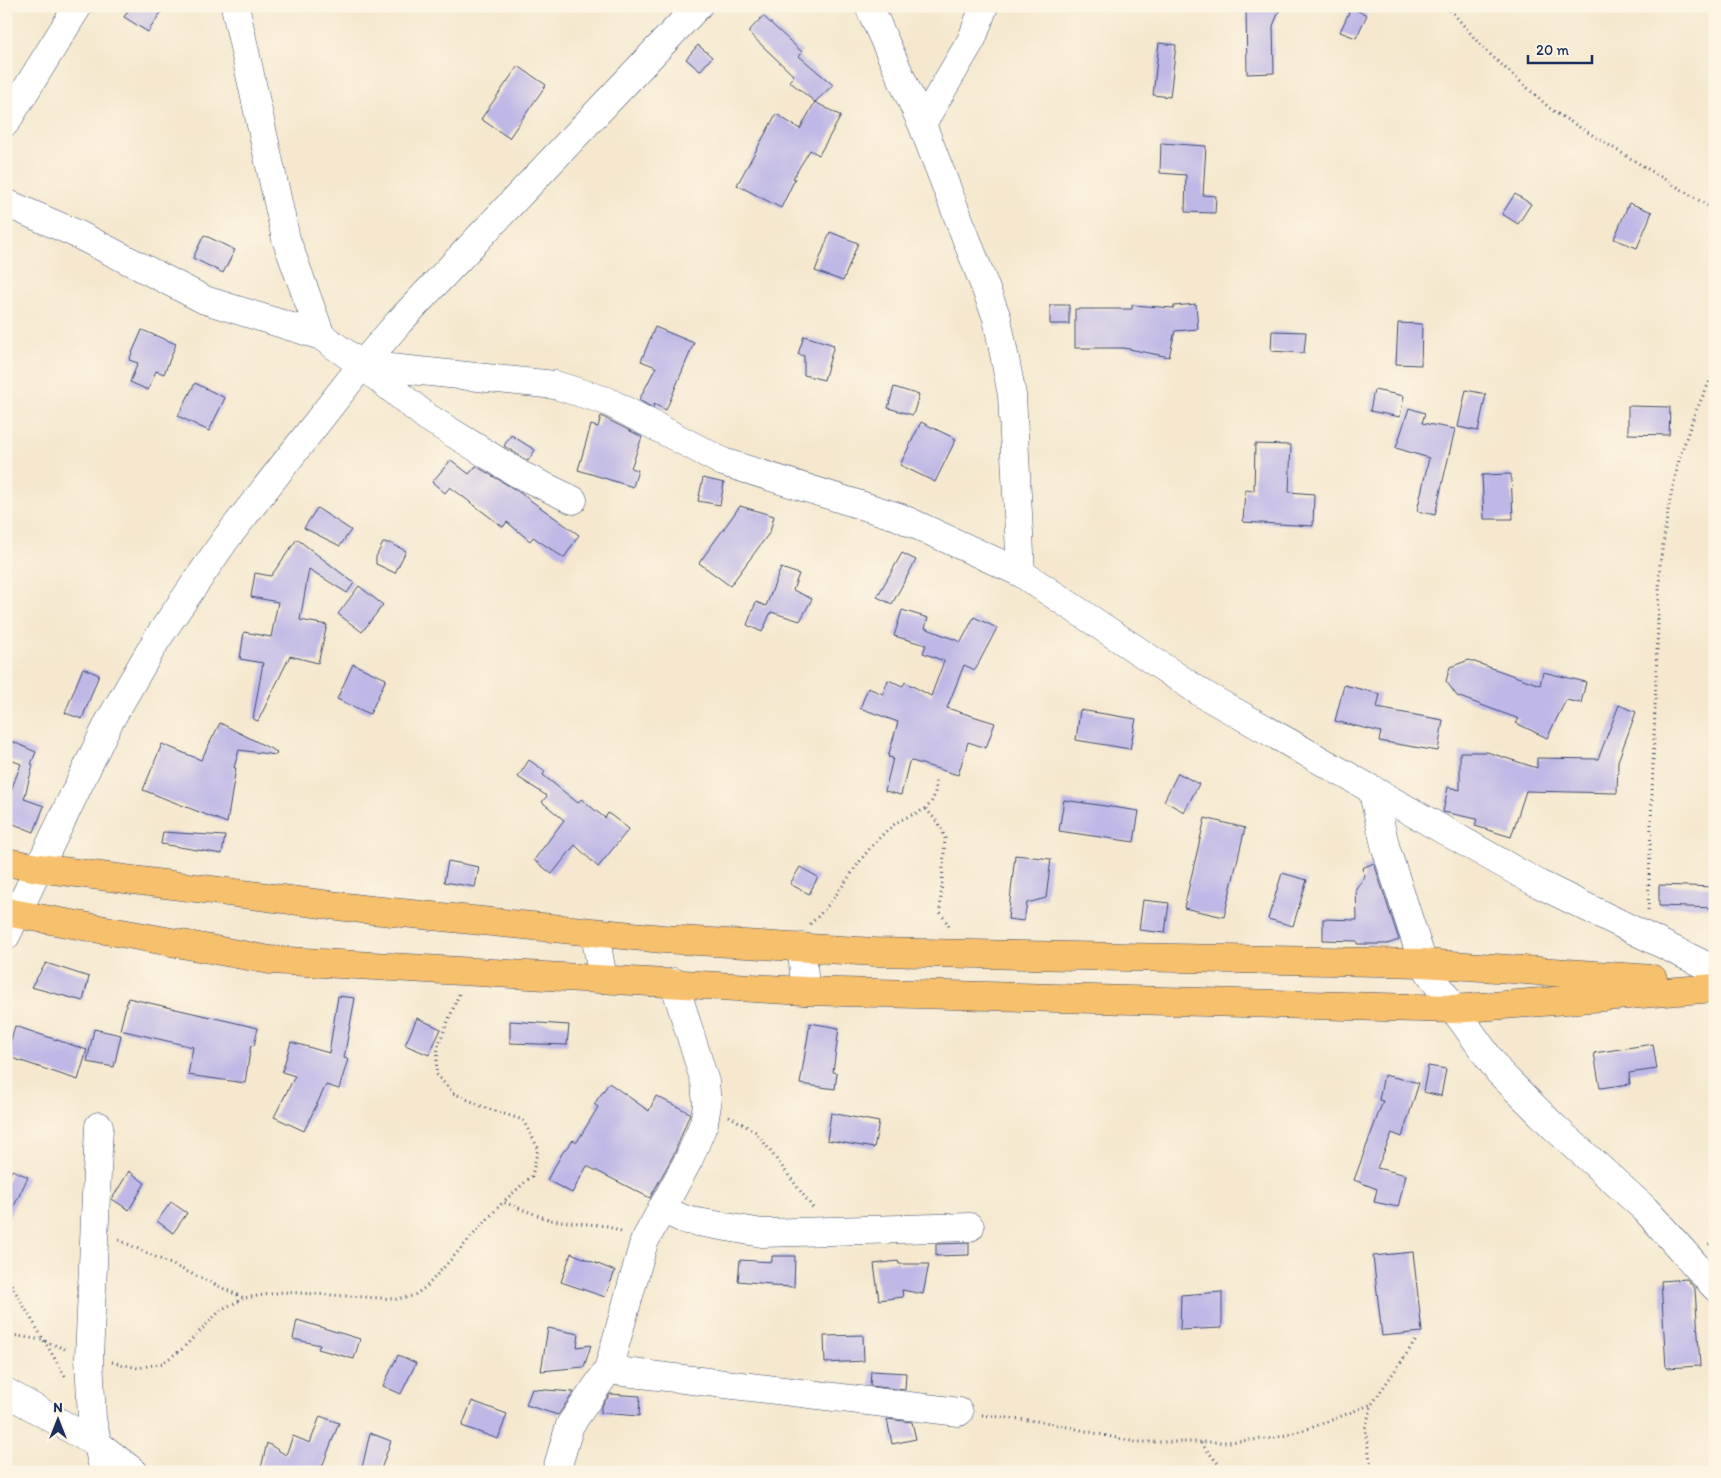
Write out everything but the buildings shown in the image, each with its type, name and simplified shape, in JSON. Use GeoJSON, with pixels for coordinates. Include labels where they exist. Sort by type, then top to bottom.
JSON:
{"type":"FeatureCollection","features":[{"type":"Feature","properties":{"kind":"main road"},"geometry":{"type":"LineString","coordinates":[[7,861],[38,868],[362,909],[595,934],[875,952],[1423,963],[1715,983]]}},
{"type":"Feature","properties":{"kind":"main road"},"geometry":{"type":"LineString","coordinates":[[10,920],[270,960],[469,970],[805,991],[1454,1009],[1715,988]]}},
{"type":"Feature","properties":{"kind":"street"},"geometry":{"type":"LineString","coordinates":[[6,122],[78,6]]}},
{"type":"Feature","properties":{"kind":"street"},"geometry":{"type":"LineString","coordinates":[[235,6],[286,239],[320,336]]}},
{"type":"Feature","properties":{"kind":"street"},"geometry":{"type":"LineString","coordinates":[[10,920],[38,868],[109,722],[157,639],[225,540],[362,364],[450,265],[698,6]]}},
{"type":"Feature","properties":{"kind":"street"},"geometry":{"type":"LineString","coordinates":[[870,6],[922,124],[997,318],[1012,395],[1020,572]]}},
{"type":"Feature","properties":{"kind":"street"},"geometry":{"type":"LineString","coordinates":[[922,124],[972,39],[984,6]]}},
{"type":"Feature","properties":{"kind":"street"},"geometry":{"type":"LineString","coordinates":[[6,203],[77,234],[205,300],[320,336],[362,364],[427,417],[519,474],[573,500]]}},
{"type":"Feature","properties":{"kind":"street"},"geometry":{"type":"LineString","coordinates":[[362,364],[555,385],[607,401],[723,462],[899,518],[1020,572],[1203,694],[1540,884],[1715,970]]}},
{"type":"Feature","properties":{"kind":"street"},"geometry":{"type":"LineString","coordinates":[[1372,789],[1386,849],[1423,963],[1454,1009],[1499,1072],[1554,1127],[1645,1209],[1715,1287]]}},
{"type":"Feature","properties":{"kind":"street"},"geometry":{"type":"LineString","coordinates":[[595,934],[603,978]]}},
{"type":"Feature","properties":{"kind":"street"},"geometry":{"type":"LineString","coordinates":[[790,946],[805,991]]}},
{"type":"Feature","properties":{"kind":"street"},"geometry":{"type":"LineString","coordinates":[[556,1472],[570,1425],[608,1370],[644,1242],[689,1159],[704,1123],[707,1105],[705,1082],[674,982]]}},
{"type":"Feature","properties":{"kind":"street"},"geometry":{"type":"LineString","coordinates":[[99,1126],[89,1358],[92,1419],[104,1472]]}},
{"type":"Feature","properties":{"kind":"street"},"geometry":{"type":"LineString","coordinates":[[661,1209],[686,1220],[762,1233],[970,1227]]}},
{"type":"Feature","properties":{"kind":"street"},"geometry":{"type":"LineString","coordinates":[[608,1370],[959,1412]]}},
{"type":"Feature","properties":{"kind":"street"},"geometry":{"type":"LineString","coordinates":[[6,1392],[99,1445],[134,1472]]}},
{"type":"Feature","properties":{"kind":"path"},"geometry":{"type":"LineString","coordinates":[[1447,6],[1483,48],[1553,111],[1715,210]]}},
{"type":"Feature","properties":{"kind":"path"},"geometry":{"type":"LineString","coordinates":[[1647,936],[1660,564],[1669,504],[1680,456],[1695,413],[1715,370]]}},
{"type":"Feature","properties":{"kind":"path"},"geometry":{"type":"LineString","coordinates":[[790,946],[803,930],[818,918],[872,846],[892,825],[926,809],[935,795],[936,778]]}},
{"type":"Feature","properties":{"kind":"path"},"geometry":{"type":"LineString","coordinates":[[926,809],[938,824],[945,838],[940,912],[955,935]]}},
{"type":"Feature","properties":{"kind":"path"},"geometry":{"type":"LineString","coordinates":[[6,1334],[42,1340],[89,1358],[138,1368],[163,1363],[182,1349],[222,1309],[244,1298],[282,1292],[396,1299],[413,1296],[426,1287],[503,1202],[532,1176],[538,1148],[523,1120],[486,1108],[453,1093],[436,1074],[438,1046],[469,970]]}},
{"type":"Feature","properties":{"kind":"path"},"geometry":{"type":"LineString","coordinates":[[707,1105],[746,1124],[756,1132],[828,1231]]}},
{"type":"Feature","properties":{"kind":"path"},"geometry":{"type":"LineString","coordinates":[[503,1202],[550,1220],[607,1226],[644,1242]]}},
{"type":"Feature","properties":{"kind":"path"},"geometry":{"type":"LineString","coordinates":[[96,1230],[244,1298]]}},
{"type":"Feature","properties":{"kind":"path"},"geometry":{"type":"LineString","coordinates":[[6,1276],[42,1340],[67,1379]]}},
{"type":"Feature","properties":{"kind":"path"},"geometry":{"type":"LineString","coordinates":[[1372,1472],[1365,1429],[1372,1404],[1416,1340]]}},
{"type":"Feature","properties":{"kind":"path"},"geometry":{"type":"LineString","coordinates":[[959,1412],[1045,1422],[1135,1442],[1200,1442],[1275,1438],[1311,1428],[1372,1404]]}},
{"type":"Feature","properties":{"kind":"path"},"geometry":{"type":"LineString","coordinates":[[1200,1442],[1225,1472]]}}]}
